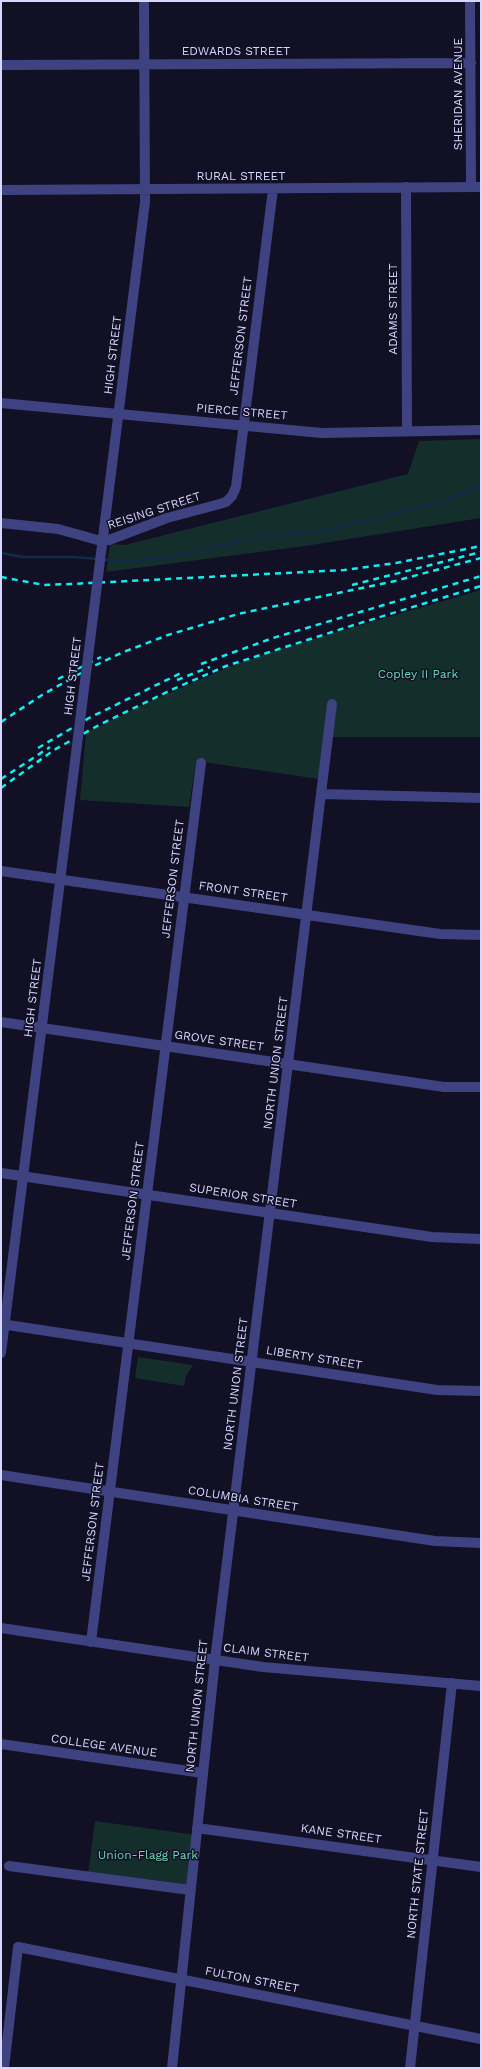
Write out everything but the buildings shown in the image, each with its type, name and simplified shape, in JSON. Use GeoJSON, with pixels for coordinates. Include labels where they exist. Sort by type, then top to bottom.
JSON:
{"type":"FeatureCollection","features":[{"type":"Feature","properties":{"kind":"street","name":"HIGH STREET"},"geometry":{"type":"LineString","coordinates":[[1,1354],[3,1324],[42,1028],[145,202],[144,1]]}},
{"type":"Feature","properties":{"kind":"street","name":"SHERIDAN AVENUE"},"geometry":{"type":"LineString","coordinates":[[470,1],[476,187]]}},
{"type":"Feature","properties":{"kind":"street","name":"EDWARDS STREET"},"geometry":{"type":"LineString","coordinates":[[1,65],[471,63]]}},
{"type":"Feature","properties":{"kind":"street","name":"ADAMS STREET"},"geometry":{"type":"LineString","coordinates":[[406,187],[407,431]]}},
{"type":"Feature","properties":{"kind":"street","name":"RURAL STREET"},"geometry":{"type":"LineString","coordinates":[[1,190],[476,187]]}},
{"type":"Feature","properties":{"kind":"street","name":"JEFFERSON STREET"},"geometry":{"type":"LineString","coordinates":[[236,487],[273,189]]}},
{"type":"Feature","properties":{"kind":"street","name":"PIERCE STREET"},"geometry":{"type":"LineString","coordinates":[[1,403],[322,433],[481,430]]}},
{"type":"Feature","properties":{"kind":"street","name":"REISING STREET"},"geometry":{"type":"LineString","coordinates":[[1,523],[58,529],[92,540],[109,540],[168,518],[226,502],[232,496],[236,487]]}},
{"type":"Feature","properties":{"kind":"street","name":"NORTH UNION STREET"},"geometry":{"type":"LineString","coordinates":[[172,2068],[215,1660],[308,915],[332,704]]}},
{"type":"Feature","properties":{"kind":"street","name":"JEFFERSON STREET"},"geometry":{"type":"LineString","coordinates":[[91,1642],[201,763]]}},
{"type":"Feature","properties":{"kind":"street"},"geometry":{"type":"LineString","coordinates":[[322,794],[481,798]]}},
{"type":"Feature","properties":{"kind":"street","name":"FRONT STREET"},"geometry":{"type":"LineString","coordinates":[[1,870],[440,934],[481,934]]}},
{"type":"Feature","properties":{"kind":"street","name":"GROVE STREET"},"geometry":{"type":"LineString","coordinates":[[1,1022],[444,1087],[481,1087]]}},
{"type":"Feature","properties":{"kind":"street","name":"SUPERIOR STREET"},"geometry":{"type":"LineString","coordinates":[[1,1173],[432,1237],[481,1239]]}},
{"type":"Feature","properties":{"kind":"street","name":"LIBERTY STREET"},"geometry":{"type":"LineString","coordinates":[[3,1324],[437,1390],[481,1391]]}},
{"type":"Feature","properties":{"kind":"street","name":"COLUMBIA STREET"},"geometry":{"type":"LineString","coordinates":[[1,1476],[435,1541],[481,1542]]}},
{"type":"Feature","properties":{"kind":"street","name":"CLAIM STREET"},"geometry":{"type":"LineString","coordinates":[[1,1628],[263,1667],[481,1686]]}},
{"type":"Feature","properties":{"kind":"street","name":"NORTH STATE STREET"},"geometry":{"type":"LineString","coordinates":[[410,2068],[452,1683]]}},
{"type":"Feature","properties":{"kind":"street","name":"COLLEGE AVENUE"},"geometry":{"type":"LineString","coordinates":[[1,1744],[203,1773]]}},
{"type":"Feature","properties":{"kind":"street","name":"KANE STREET"},"geometry":{"type":"LineString","coordinates":[[197,1828],[481,1867]]}},
{"type":"Feature","properties":{"kind":"street"},"geometry":{"type":"LineString","coordinates":[[9,1866],[190,1890]]}},
{"type":"Feature","properties":{"kind":"street","name":"FULTON STREET"},"geometry":{"type":"LineString","coordinates":[[4,2068],[18,1947],[481,2039]]}},
{"type":"Feature","properties":{"kind":"green space"},"geometry":{"type":"Polygon","coordinates":[[[481,439],[481,518],[305,546],[106,572],[110,544],[125,545],[408,474],[419,441],[481,439]]]}},
{"type":"Feature","properties":{"kind":"green space","name":"Copley II Park"},"geometry":{"type":"Polygon","coordinates":[[[481,590],[481,737],[325,737],[319,779],[196,761],[189,807],[80,800],[86,733],[142,705],[229,667],[276,650],[481,590]]]}},
{"type":"Feature","properties":{"kind":"green space"},"geometry":{"type":"Polygon","coordinates":[[[138,1357],[193,1365],[186,1376],[184,1386],[135,1378],[138,1357]]]}},
{"type":"Feature","properties":{"kind":"green space","name":"Union-Flagg Park"},"geometry":{"type":"Polygon","coordinates":[[[95,1821],[196,1835],[188,1888],[88,1874],[95,1821]]]}},
{"type":"Feature","properties":{"kind":"waterway"},"geometry":{"type":"LineString","coordinates":[[103,560],[125,561],[163,558],[265,536],[305,533],[336,528],[442,502],[481,486]]}},
{"type":"Feature","properties":{"kind":"waterway"},"geometry":{"type":"LineString","coordinates":[[1,553],[23,557],[73,557],[98,559]]}},
{"type":"Feature","properties":{"kind":"railway"},"geometry":{"type":"LineString","coordinates":[[1,577],[44,585],[344,570],[396,563],[481,546]]}},
{"type":"Feature","properties":{"kind":"railway"},"geometry":{"type":"LineString","coordinates":[[352,585],[481,552]]}},
{"type":"Feature","properties":{"kind":"railway"},"geometry":{"type":"LineString","coordinates":[[1,722],[42,695],[90,668],[121,653],[168,635],[238,614],[395,581],[481,558]]}},
{"type":"Feature","properties":{"kind":"railway"},"geometry":{"type":"LineString","coordinates":[[201,664],[273,638],[481,576]]}},
{"type":"Feature","properties":{"kind":"railway"},"geometry":{"type":"LineString","coordinates":[[1,788],[54,750],[99,725],[171,690],[226,666],[481,586]]}},
{"type":"Feature","properties":{"kind":"railway"},"geometry":{"type":"LineString","coordinates":[[58,679],[101,657]]}},
{"type":"Feature","properties":{"kind":"railway"},"geometry":{"type":"LineString","coordinates":[[177,680],[210,667]]}},
{"type":"Feature","properties":{"kind":"railway"},"geometry":{"type":"LineString","coordinates":[[38,748],[89,718],[183,672]]}},
{"type":"Feature","properties":{"kind":"railway"},"geometry":{"type":"LineString","coordinates":[[1,779],[50,747]]}}]}
